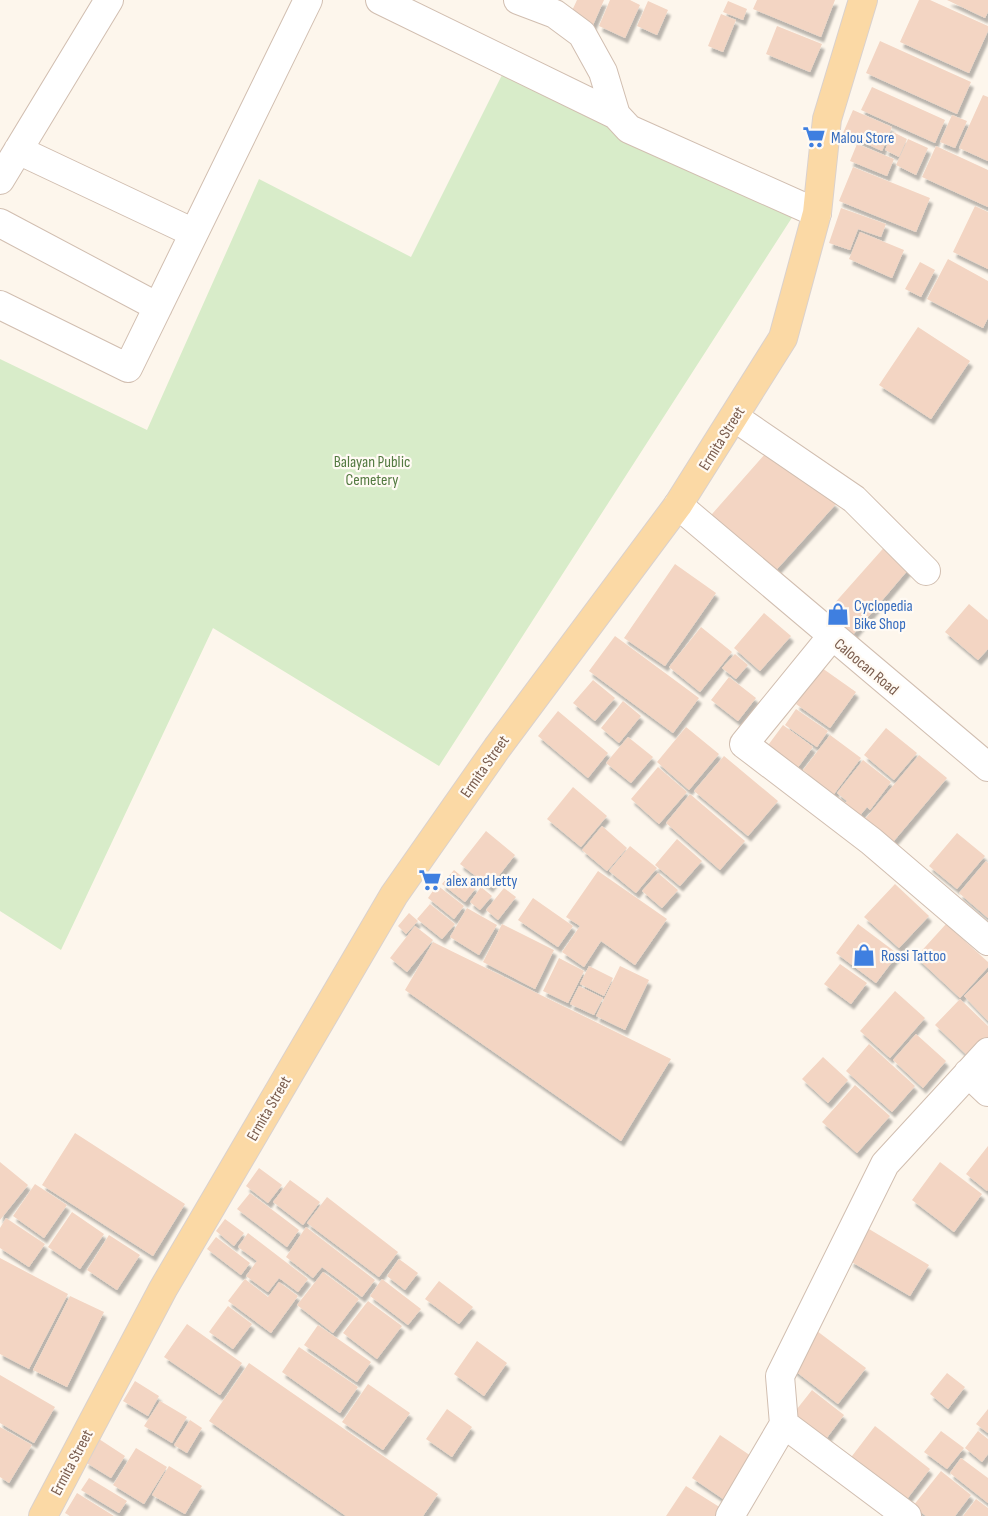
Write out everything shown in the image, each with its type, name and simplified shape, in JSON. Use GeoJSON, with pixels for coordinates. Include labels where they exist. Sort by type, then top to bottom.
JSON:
{"type":"FeatureCollection","features":[{"type":"Feature","properties":{"kind":"main road","name":"Ermita Street"},"geometry":{"type":"LineString","coordinates":[[43,1516],[163,1289],[394,895],[497,748],[678,505],[783,338],[817,213],[827,119],[863,0]]}},
{"type":"Feature","properties":{"kind":"street"},"geometry":{"type":"LineString","coordinates":[[0,180],[110,0]]}},
{"type":"Feature","properties":{"kind":"street"},"geometry":{"type":"LineString","coordinates":[[0,305],[128,368],[308,0]]}},
{"type":"Feature","properties":{"kind":"street"},"geometry":{"type":"LineString","coordinates":[[380,0],[616,115],[629,129],[817,213]]}},
{"type":"Feature","properties":{"kind":"street"},"geometry":{"type":"LineString","coordinates":[[518,0],[555,14],[582,34],[603,72],[616,115]]}},
{"type":"Feature","properties":{"kind":"street"},"geometry":{"type":"LineString","coordinates":[[18,150],[194,233]]}},
{"type":"Feature","properties":{"kind":"street"},"geometry":{"type":"LineString","coordinates":[[0,223],[158,307]]}},
{"type":"Feature","properties":{"kind":"street"},"geometry":{"type":"LineString","coordinates":[[734,417],[854,500],[926,571]]}},
{"type":"Feature","properties":{"kind":"street","name":"Caloocan Road"},"geometry":{"type":"LineString","coordinates":[[678,505],[988,768]]}},
{"type":"Feature","properties":{"kind":"street"},"geometry":{"type":"LineString","coordinates":[[832,636],[744,744],[871,841],[988,942]]}},
{"type":"Feature","properties":{"kind":"street"},"geometry":{"type":"LineString","coordinates":[[730,1516],[784,1424],[780,1376],[885,1164],[988,1052]]}},
{"type":"Feature","properties":{"kind":"street"},"geometry":{"type":"LineString","coordinates":[[968,1073],[988,1092]]}},
{"type":"Feature","properties":{"kind":"street"},"geometry":{"type":"LineString","coordinates":[[784,1424],[907,1516]]}},
{"type":"Feature","properties":{"kind":"green space","name":"Balayan Public Cemetery"},"geometry":{"type":"Polygon","coordinates":[[[502,75],[793,216],[439,766],[213,628],[61,950],[0,911],[0,359],[147,430],[259,179],[411,257],[502,75]]]}},
{"type":"Feature","properties":{"kind":"building"},"geometry":{"type":"Polygon","coordinates":[[[577,0],[604,0],[593,25],[570,15],[577,0]]]}},
{"type":"Feature","properties":{"kind":"building"},"geometry":{"type":"Polygon","coordinates":[[[610,0],[630,0],[640,5],[625,38],[599,26],[610,0]]]}},
{"type":"Feature","properties":{"kind":"building"},"geometry":{"type":"Polygon","coordinates":[[[757,0],[835,0],[821,37],[753,9],[757,0]]]}},
{"type":"Feature","properties":{"kind":"building"},"geometry":{"type":"Polygon","coordinates":[[[919,0],[930,0],[988,26],[988,31],[969,73],[900,42],[919,0]]]}},
{"type":"Feature","properties":{"kind":"building"},"geometry":{"type":"Polygon","coordinates":[[[947,0],[988,0],[988,12],[985,18],[947,0]]]}},
{"type":"Feature","properties":{"kind":"building"},"geometry":{"type":"Polygon","coordinates":[[[648,1],[668,10],[657,35],[637,26],[648,1]]]}},
{"type":"Feature","properties":{"kind":"building"},"geometry":{"type":"Polygon","coordinates":[[[728,1],[747,9],[743,20],[723,12],[728,1]]]}},
{"type":"Feature","properties":{"kind":"building"},"geometry":{"type":"Polygon","coordinates":[[[721,14],[736,20],[723,52],[708,46],[721,14]]]}},
{"type":"Feature","properties":{"kind":"building"},"geometry":{"type":"Polygon","coordinates":[[[777,26],[822,44],[810,72],[766,54],[777,26]]]}},
{"type":"Feature","properties":{"kind":"building"},"geometry":{"type":"Polygon","coordinates":[[[880,41],[971,82],[957,114],[866,73],[880,41]]]}},
{"type":"Feature","properties":{"kind":"building"},"geometry":{"type":"Polygon","coordinates":[[[872,87],[945,120],[935,143],[861,110],[872,87]]]}},
{"type":"Feature","properties":{"kind":"building"},"geometry":{"type":"Polygon","coordinates":[[[983,95],[988,97],[988,161],[959,148],[983,95]]]}},
{"type":"Feature","properties":{"kind":"building"},"geometry":{"type":"Polygon","coordinates":[[[853,110],[892,127],[882,151],[843,133],[853,110]]]}},
{"type":"Feature","properties":{"kind":"building"},"geometry":{"type":"Polygon","coordinates":[[[952,115],[967,121],[955,148],[940,142],[952,115]]]}},
{"type":"Feature","properties":{"kind":"building"},"geometry":{"type":"Polygon","coordinates":[[[893,132],[907,139],[899,157],[885,150],[893,132]]]}},
{"type":"Feature","properties":{"kind":"building"},"geometry":{"type":"Polygon","coordinates":[[[908,139],[928,148],[916,175],[896,165],[908,139]]]}},
{"type":"Feature","properties":{"kind":"building"},"geometry":{"type":"Polygon","coordinates":[[[857,144],[894,159],[887,176],[850,161],[857,144]]]}},
{"type":"Feature","properties":{"kind":"building"},"geometry":{"type":"Polygon","coordinates":[[[936,146],[988,170],[988,207],[922,177],[936,146]]]}},
{"type":"Feature","properties":{"kind":"building"},"geometry":{"type":"Polygon","coordinates":[[[853,167],[930,198],[916,232],[839,201],[853,167]]]}},
{"type":"Feature","properties":{"kind":"building"},"geometry":{"type":"Polygon","coordinates":[[[975,206],[988,212],[988,269],[953,252],[975,206]]]}},
{"type":"Feature","properties":{"kind":"building"},"geometry":{"type":"Polygon","coordinates":[[[841,208],[886,224],[881,237],[858,229],[850,250],[829,243],[841,208]]]}},
{"type":"Feature","properties":{"kind":"building"},"geometry":{"type":"Polygon","coordinates":[[[860,232],[904,250],[892,278],[849,259],[860,232]]]}},
{"type":"Feature","properties":{"kind":"building"},"geometry":{"type":"Polygon","coordinates":[[[948,259],[988,281],[988,318],[983,328],[927,299],[948,259]]]}},
{"type":"Feature","properties":{"kind":"building"},"geometry":{"type":"Polygon","coordinates":[[[920,262],[935,270],[921,297],[905,289],[920,262]]]}},
{"type":"Feature","properties":{"kind":"building"},"geometry":{"type":"Polygon","coordinates":[[[918,327],[970,361],[931,419],[879,385],[918,327]]]}},
{"type":"Feature","properties":{"kind":"building"},"geometry":{"type":"Polygon","coordinates":[[[772,446],[836,504],[769,578],[705,522],[772,446]]]}},
{"type":"Feature","properties":{"kind":"building"},"geometry":{"type":"Polygon","coordinates":[[[888,543],[913,564],[851,637],[825,614],[888,543]]]}},
{"type":"Feature","properties":{"kind":"building"},"geometry":{"type":"Polygon","coordinates":[[[675,564],[716,593],[665,666],[624,638],[675,564]]]}},
{"type":"Feature","properties":{"kind":"building"},"geometry":{"type":"Polygon","coordinates":[[[969,604],[988,620],[988,649],[978,660],[945,632],[969,604]]]}},
{"type":"Feature","properties":{"kind":"building"},"geometry":{"type":"Polygon","coordinates":[[[764,613],[791,636],[760,671],[734,648],[764,613]]]}},
{"type":"Feature","properties":{"kind":"building"},"geometry":{"type":"Polygon","coordinates":[[[701,627],[732,652],[700,692],[669,667],[701,627]]]}},
{"type":"Feature","properties":{"kind":"building"},"geometry":{"type":"Polygon","coordinates":[[[615,636],[699,698],[673,733],[589,671],[615,636]]]}},
{"type":"Feature","properties":{"kind":"building"},"geometry":{"type":"Polygon","coordinates":[[[735,654],[748,665],[736,679],[722,668],[735,654]]]}},
{"type":"Feature","properties":{"kind":"building"},"geometry":{"type":"Polygon","coordinates":[[[822,668],[856,692],[830,728],[796,704],[822,668]]]}},
{"type":"Feature","properties":{"kind":"building"},"geometry":{"type":"Polygon","coordinates":[[[729,677],[756,698],[738,721],[711,700],[729,677]]]}},
{"type":"Feature","properties":{"kind":"building"},"geometry":{"type":"Polygon","coordinates":[[[593,680],[615,698],[595,721],[573,703],[593,680]]]}},
{"type":"Feature","properties":{"kind":"building"},"geometry":{"type":"Polygon","coordinates":[[[623,701],[641,716],[619,743],[601,728],[623,701]]]}},
{"type":"Feature","properties":{"kind":"building"},"geometry":{"type":"Polygon","coordinates":[[[796,709],[828,731],[817,747],[785,725],[796,709]]]}},
{"type":"Feature","properties":{"kind":"building"},"geometry":{"type":"Polygon","coordinates":[[[558,711],[608,753],[588,778],[538,736],[558,711]]]}},
{"type":"Feature","properties":{"kind":"building"},"geometry":{"type":"Polygon","coordinates":[[[783,725],[813,747],[796,770],[766,748],[783,725]]]}},
{"type":"Feature","properties":{"kind":"building"},"geometry":{"type":"Polygon","coordinates":[[[686,727],[719,754],[689,790],[657,762],[686,727]]]}},
{"type":"Feature","properties":{"kind":"building"},"geometry":{"type":"Polygon","coordinates":[[[886,728],[917,753],[894,780],[864,755],[886,728]]]}},
{"type":"Feature","properties":{"kind":"building"},"geometry":{"type":"Polygon","coordinates":[[[830,735],[861,758],[834,794],[803,770],[830,735]]]}},
{"type":"Feature","properties":{"kind":"building"},"geometry":{"type":"Polygon","coordinates":[[[628,737],[653,757],[631,783],[606,763],[628,737]]]}},
{"type":"Feature","properties":{"kind":"building"},"geometry":{"type":"Polygon","coordinates":[[[919,755],[947,778],[893,842],[865,819],[919,755]]]}},
{"type":"Feature","properties":{"kind":"building"},"geometry":{"type":"Polygon","coordinates":[[[724,756],[778,801],[748,836],[694,791],[724,756]]]}},
{"type":"Feature","properties":{"kind":"building"},"geometry":{"type":"Polygon","coordinates":[[[863,760],[891,782],[870,810],[867,807],[858,818],[843,806],[847,801],[837,793],[863,760]]]}},
{"type":"Feature","properties":{"kind":"building"},"geometry":{"type":"Polygon","coordinates":[[[658,767],[687,792],[659,824],[631,799],[658,767]]]}},
{"type":"Feature","properties":{"kind":"building"},"geometry":{"type":"Polygon","coordinates":[[[573,787],[607,816],[581,847],[547,819],[573,787]]]}},
{"type":"Feature","properties":{"kind":"building"},"geometry":{"type":"Polygon","coordinates":[[[690,794],[745,841],[720,870],[666,823],[690,794]]]}},
{"type":"Feature","properties":{"kind":"building"},"geometry":{"type":"Polygon","coordinates":[[[602,826],[627,848],[607,871],[582,850],[602,826]]]}},
{"type":"Feature","properties":{"kind":"building"},"geometry":{"type":"Polygon","coordinates":[[[486,831],[515,855],[490,887],[460,864],[486,831]]]}},
{"type":"Feature","properties":{"kind":"building"},"geometry":{"type":"Polygon","coordinates":[[[957,833],[985,856],[957,889],[929,866],[957,833]]]}},
{"type":"Feature","properties":{"kind":"building"},"geometry":{"type":"Polygon","coordinates":[[[677,839],[702,861],[680,886],[655,865],[677,839]]]}},
{"type":"Feature","properties":{"kind":"building"},"geometry":{"type":"Polygon","coordinates":[[[630,846],[657,868],[636,893],[609,871],[630,846]]]}},
{"type":"Feature","properties":{"kind":"building"},"geometry":{"type":"Polygon","coordinates":[[[986,861],[988,863],[988,918],[959,893],[986,861]]]}},
{"type":"Feature","properties":{"kind":"building"},"geometry":{"type":"Polygon","coordinates":[[[454,870],[476,888],[465,902],[442,884],[454,870]]]}},
{"type":"Feature","properties":{"kind":"building"},"geometry":{"type":"Polygon","coordinates":[[[598,871],[667,919],[635,965],[601,941],[584,967],[562,952],[580,926],[566,917],[598,871]]]}},
{"type":"Feature","properties":{"kind":"building"},"geometry":{"type":"Polygon","coordinates":[[[658,873],[678,890],[662,908],[642,891],[658,873]]]}},
{"type":"Feature","properties":{"kind":"building"},"geometry":{"type":"Polygon","coordinates":[[[895,884],[929,916],[899,948],[864,917],[895,884]]]}},
{"type":"Feature","properties":{"kind":"building"},"geometry":{"type":"Polygon","coordinates":[[[437,885],[464,906],[454,919],[428,898],[437,885]]]}},
{"type":"Feature","properties":{"kind":"building"},"geometry":{"type":"Polygon","coordinates":[[[481,887],[492,896],[480,910],[470,902],[481,887]]]}},
{"type":"Feature","properties":{"kind":"building"},"geometry":{"type":"Polygon","coordinates":[[[504,888],[516,897],[498,920],[486,910],[504,888]]]}},
{"type":"Feature","properties":{"kind":"building"},"geometry":{"type":"Polygon","coordinates":[[[533,898],[573,926],[558,947],[518,920],[533,898]]]}},
{"type":"Feature","properties":{"kind":"building"},"geometry":{"type":"Polygon","coordinates":[[[430,904],[455,924],[442,939],[417,919],[430,904]]]}},
{"type":"Feature","properties":{"kind":"building"},"geometry":{"type":"Polygon","coordinates":[[[467,908],[497,925],[479,955],[450,937],[467,908]]]}},
{"type":"Feature","properties":{"kind":"building"},"geometry":{"type":"Polygon","coordinates":[[[409,913],[418,921],[406,934],[398,926],[409,913]]]}},
{"type":"Feature","properties":{"kind":"building"},"geometry":{"type":"Polygon","coordinates":[[[502,924],[554,950],[535,989],[483,962],[502,924]]]}},
{"type":"Feature","properties":{"kind":"building"},"geometry":{"type":"Polygon","coordinates":[[[858,924],[898,954],[876,983],[836,953],[858,924]]]}},
{"type":"Feature","properties":{"kind":"building"},"geometry":{"type":"Polygon","coordinates":[[[946,924],[988,962],[988,967],[960,998],[916,957],[946,924]]]}},
{"type":"Feature","properties":{"kind":"building"},"geometry":{"type":"Polygon","coordinates":[[[415,926],[433,940],[407,972],[390,958],[415,926]]]}},
{"type":"Feature","properties":{"kind":"building"},"geometry":{"type":"Polygon","coordinates":[[[433,942],[671,1059],[621,1141],[405,990],[433,942]]]}},
{"type":"Feature","properties":{"kind":"building"},"geometry":{"type":"Polygon","coordinates":[[[559,958],[584,971],[568,1003],[543,991],[559,958]]]}},
{"type":"Feature","properties":{"kind":"building"},"geometry":{"type":"Polygon","coordinates":[[[840,964],[867,983],[851,1004],[824,984],[840,964]]]}},
{"type":"Feature","properties":{"kind":"building"},"geometry":{"type":"Polygon","coordinates":[[[589,966],[613,978],[604,996],[580,984],[589,966]]]}},
{"type":"Feature","properties":{"kind":"building"},"geometry":{"type":"Polygon","coordinates":[[[620,966],[649,980],[625,1030],[596,1016],[620,966]]]}},
{"type":"Feature","properties":{"kind":"building"},"geometry":{"type":"Polygon","coordinates":[[[988,972],[988,1021],[964,996],[988,972]]]}},
{"type":"Feature","properties":{"kind":"building"},"geometry":{"type":"Polygon","coordinates":[[[579,986],[603,998],[594,1015],[570,1004],[579,986]]]}},
{"type":"Feature","properties":{"kind":"building"},"geometry":{"type":"Polygon","coordinates":[[[895,991],[925,1018],[890,1058],[860,1031],[895,991]]]}},
{"type":"Feature","properties":{"kind":"building"},"geometry":{"type":"Polygon","coordinates":[[[960,999],[988,1026],[988,1040],[970,1058],[935,1025],[960,999]]]}},
{"type":"Feature","properties":{"kind":"building"},"geometry":{"type":"Polygon","coordinates":[[[916,1034],[946,1061],[923,1088],[893,1060],[916,1034]]]}},
{"type":"Feature","properties":{"kind":"building"},"geometry":{"type":"Polygon","coordinates":[[[869,1044],[915,1086],[892,1112],[846,1071],[869,1044]]]}},
{"type":"Feature","properties":{"kind":"building"},"geometry":{"type":"Polygon","coordinates":[[[823,1057],[848,1080],[828,1103],[802,1079],[823,1057]]]}},
{"type":"Feature","properties":{"kind":"building"},"geometry":{"type":"Polygon","coordinates":[[[855,1085],[890,1116],[857,1153],[822,1122],[855,1085]]]}},
{"type":"Feature","properties":{"kind":"building"},"geometry":{"type":"Polygon","coordinates":[[[75,1133],[185,1204],[153,1256],[42,1185],[75,1133]]]}},
{"type":"Feature","properties":{"kind":"building"},"geometry":{"type":"Polygon","coordinates":[[[988,1146],[988,1189],[987,1191],[966,1174],[988,1146]]]}},
{"type":"Feature","properties":{"kind":"building"},"geometry":{"type":"Polygon","coordinates":[[[0,1162],[28,1185],[0,1220],[0,1162]]]}},
{"type":"Feature","properties":{"kind":"building"},"geometry":{"type":"Polygon","coordinates":[[[940,1162],[982,1194],[954,1232],[912,1200],[940,1162]]]}},
{"type":"Feature","properties":{"kind":"building"},"geometry":{"type":"Polygon","coordinates":[[[259,1168],[282,1185],[268,1203],[246,1186],[259,1168]]]}},
{"type":"Feature","properties":{"kind":"building"},"geometry":{"type":"Polygon","coordinates":[[[290,1180],[320,1202],[303,1225],[273,1202],[290,1180]]]}},
{"type":"Feature","properties":{"kind":"building"},"geometry":{"type":"Polygon","coordinates":[[[35,1184],[67,1205],[44,1238],[13,1216],[35,1184]]]}},
{"type":"Feature","properties":{"kind":"building"},"geometry":{"type":"Polygon","coordinates":[[[250,1193],[299,1230],[287,1247],[237,1209],[250,1193]]]}},
{"type":"Feature","properties":{"kind":"building"},"geometry":{"type":"Polygon","coordinates":[[[327,1197],[398,1252],[379,1277],[307,1223],[327,1197]]]}},
{"type":"Feature","properties":{"kind":"building"},"geometry":{"type":"Polygon","coordinates":[[[72,1212],[104,1234],[80,1269],[48,1247],[72,1212]]]}},
{"type":"Feature","properties":{"kind":"building"},"geometry":{"type":"Polygon","coordinates":[[[6,1218],[45,1244],[29,1267],[0,1248],[0,1228],[6,1218]]]}},
{"type":"Feature","properties":{"kind":"building"},"geometry":{"type":"Polygon","coordinates":[[[225,1219],[244,1233],[234,1246],[216,1231],[225,1219]]]}},
{"type":"Feature","properties":{"kind":"building"},"geometry":{"type":"Polygon","coordinates":[[[306,1227],[375,1280],[362,1297],[322,1267],[313,1278],[286,1257],[306,1227]]]}},
{"type":"Feature","properties":{"kind":"building"},"geometry":{"type":"Polygon","coordinates":[[[869,1229],[929,1265],[910,1296],[850,1261],[869,1229]]]}},
{"type":"Feature","properties":{"kind":"building"},"geometry":{"type":"Polygon","coordinates":[[[248,1233],[308,1279],[298,1292],[279,1278],[268,1292],[246,1276],[257,1261],[238,1247],[248,1233]]]}},
{"type":"Feature","properties":{"kind":"building"},"geometry":{"type":"Polygon","coordinates":[[[109,1235],[140,1255],[117,1290],[87,1270],[109,1235]]]}},
{"type":"Feature","properties":{"kind":"building"},"geometry":{"type":"Polygon","coordinates":[[[216,1237],[250,1263],[241,1275],[207,1249],[216,1237]]]}},
{"type":"Feature","properties":{"kind":"building"},"geometry":{"type":"Polygon","coordinates":[[[0,1258],[68,1294],[29,1369],[0,1354],[0,1258]]]}},
{"type":"Feature","properties":{"kind":"building"},"geometry":{"type":"Polygon","coordinates":[[[399,1259],[418,1273],[405,1290],[387,1276],[399,1259]]]}},
{"type":"Feature","properties":{"kind":"building"},"geometry":{"type":"Polygon","coordinates":[[[323,1272],[359,1299],[333,1333],[297,1305],[323,1272]]]}},
{"type":"Feature","properties":{"kind":"building"},"geometry":{"type":"Polygon","coordinates":[[[245,1279],[268,1297],[279,1282],[298,1296],[271,1333],[228,1301],[245,1279]]]}},
{"type":"Feature","properties":{"kind":"building"},"geometry":{"type":"Polygon","coordinates":[[[382,1279],[421,1309],[408,1325],[370,1296],[382,1279]]]}},
{"type":"Feature","properties":{"kind":"building"},"geometry":{"type":"Polygon","coordinates":[[[439,1281],[473,1307],[459,1324],[425,1299],[439,1281]]]}},
{"type":"Feature","properties":{"kind":"building"},"geometry":{"type":"Polygon","coordinates":[[[70,1296],[104,1312],[67,1387],[33,1370],[70,1296]]]}},
{"type":"Feature","properties":{"kind":"building"},"geometry":{"type":"Polygon","coordinates":[[[368,1301],[402,1326],[377,1359],[343,1333],[368,1301]]]}},
{"type":"Feature","properties":{"kind":"building"},"geometry":{"type":"Polygon","coordinates":[[[228,1306],[252,1324],[233,1349],[209,1332],[228,1306]]]}},
{"type":"Feature","properties":{"kind":"building"},"geometry":{"type":"Polygon","coordinates":[[[187,1324],[242,1363],[220,1395],[164,1357],[187,1324]]]}},
{"type":"Feature","properties":{"kind":"building"},"geometry":{"type":"Polygon","coordinates":[[[318,1325],[371,1362],[357,1382],[304,1345],[318,1325]]]}},
{"type":"Feature","properties":{"kind":"building"},"geometry":{"type":"Polygon","coordinates":[[[817,1331],[866,1368],[838,1404],[790,1367],[817,1331]]]}},
{"type":"Feature","properties":{"kind":"building"},"geometry":{"type":"Polygon","coordinates":[[[477,1341],[507,1363],[484,1396],[454,1374],[477,1341]]]}},
{"type":"Feature","properties":{"kind":"building"},"geometry":{"type":"Polygon","coordinates":[[[299,1347],[358,1387],[340,1413],[282,1372],[299,1347]]]}},
{"type":"Feature","properties":{"kind":"building"},"geometry":{"type":"Polygon","coordinates":[[[249,1363],[438,1494],[423,1516],[346,1516],[209,1421],[249,1363]]]}},
{"type":"Feature","properties":{"kind":"building"},"geometry":{"type":"Polygon","coordinates":[[[947,1373],[965,1387],[948,1409],[930,1394],[947,1373]]]}},
{"type":"Feature","properties":{"kind":"building"},"geometry":{"type":"Polygon","coordinates":[[[0,1375],[55,1407],[34,1443],[0,1423],[0,1375]]]}},
{"type":"Feature","properties":{"kind":"building"},"geometry":{"type":"Polygon","coordinates":[[[135,1381],[159,1396],[148,1416],[123,1401],[135,1381]]]}},
{"type":"Feature","properties":{"kind":"building"},"geometry":{"type":"Polygon","coordinates":[[[368,1384],[410,1413],[383,1450],[342,1422],[368,1384]]]}},
{"type":"Feature","properties":{"kind":"building"},"geometry":{"type":"Polygon","coordinates":[[[812,1390],[844,1415],[826,1439],[793,1414],[812,1390]]]}},
{"type":"Feature","properties":{"kind":"building"},"geometry":{"type":"Polygon","coordinates":[[[160,1401],[187,1417],[172,1443],[144,1426],[160,1401]]]}},
{"type":"Feature","properties":{"kind":"building"},"geometry":{"type":"Polygon","coordinates":[[[447,1409],[472,1427],[452,1457],[426,1439],[447,1409]]]}},
{"type":"Feature","properties":{"kind":"building"},"geometry":{"type":"Polygon","coordinates":[[[988,1409],[988,1433],[976,1424],[988,1409]]]}},
{"type":"Feature","properties":{"kind":"building"},"geometry":{"type":"Polygon","coordinates":[[[190,1420],[202,1428],[187,1453],[174,1445],[190,1420]]]}},
{"type":"Feature","properties":{"kind":"building"},"geometry":{"type":"Polygon","coordinates":[[[875,1426],[930,1469],[904,1503],[849,1460],[875,1426]]]}},
{"type":"Feature","properties":{"kind":"building"},"geometry":{"type":"Polygon","coordinates":[[[0,1427],[32,1445],[9,1483],[0,1477],[0,1427]]]}},
{"type":"Feature","properties":{"kind":"building"},"geometry":{"type":"Polygon","coordinates":[[[941,1431],[964,1448],[947,1469],[924,1452],[941,1431]]]}},
{"type":"Feature","properties":{"kind":"building"},"geometry":{"type":"Polygon","coordinates":[[[978,1431],[988,1439],[988,1454],[982,1462],[965,1448],[978,1431]]]}},
{"type":"Feature","properties":{"kind":"building"},"geometry":{"type":"Polygon","coordinates":[[[720,1435],[754,1458],[726,1501],[692,1478],[720,1435]]]}},
{"type":"Feature","properties":{"kind":"building"},"geometry":{"type":"Polygon","coordinates":[[[99,1439],[125,1456],[111,1478],[85,1462],[99,1439]]]}},
{"type":"Feature","properties":{"kind":"building"},"geometry":{"type":"Polygon","coordinates":[[[136,1448],[167,1467],[144,1504],[113,1485],[136,1448]]]}},
{"type":"Feature","properties":{"kind":"building"},"geometry":{"type":"Polygon","coordinates":[[[961,1458],[988,1478],[988,1503],[950,1473],[961,1458]]]}},
{"type":"Feature","properties":{"kind":"building"},"geometry":{"type":"Polygon","coordinates":[[[169,1466],[202,1486],[185,1514],[152,1495],[169,1466]]]}},
{"type":"Feature","properties":{"kind":"building"},"geometry":{"type":"Polygon","coordinates":[[[941,1471],[971,1495],[955,1516],[926,1516],[913,1506],[941,1471]]]}},
{"type":"Feature","properties":{"kind":"building"},"geometry":{"type":"Polygon","coordinates":[[[89,1478],[127,1501],[119,1513],[81,1490],[89,1478]]]}},
{"type":"Feature","properties":{"kind":"building"},"geometry":{"type":"Polygon","coordinates":[[[686,1486],[721,1508],[716,1516],[666,1516],[686,1486]]]}},
{"type":"Feature","properties":{"kind":"building"},"geometry":{"type":"Polygon","coordinates":[[[77,1493],[114,1516],[70,1516],[65,1513],[77,1493]]]}},
{"type":"Feature","properties":{"kind":"building"},"geometry":{"type":"Polygon","coordinates":[[[976,1499],[988,1508],[988,1516],[963,1516],[976,1499]]]}},
{"type":"Feature","properties":{"kind":"place","name":"Malou Store"},"geometry":{"type":"Point","coordinates":[814,137]}},
{"type":"Feature","properties":{"kind":"place","name":"Cyclopedia Bike Shop"},"geometry":{"type":"Point","coordinates":[838,614]}},
{"type":"Feature","properties":{"kind":"place","name":"alex and letty"},"geometry":{"type":"Point","coordinates":[430,880]}},
{"type":"Feature","properties":{"kind":"place","name":"Rossi Tattoo"},"geometry":{"type":"Point","coordinates":[864,955]}}]}
